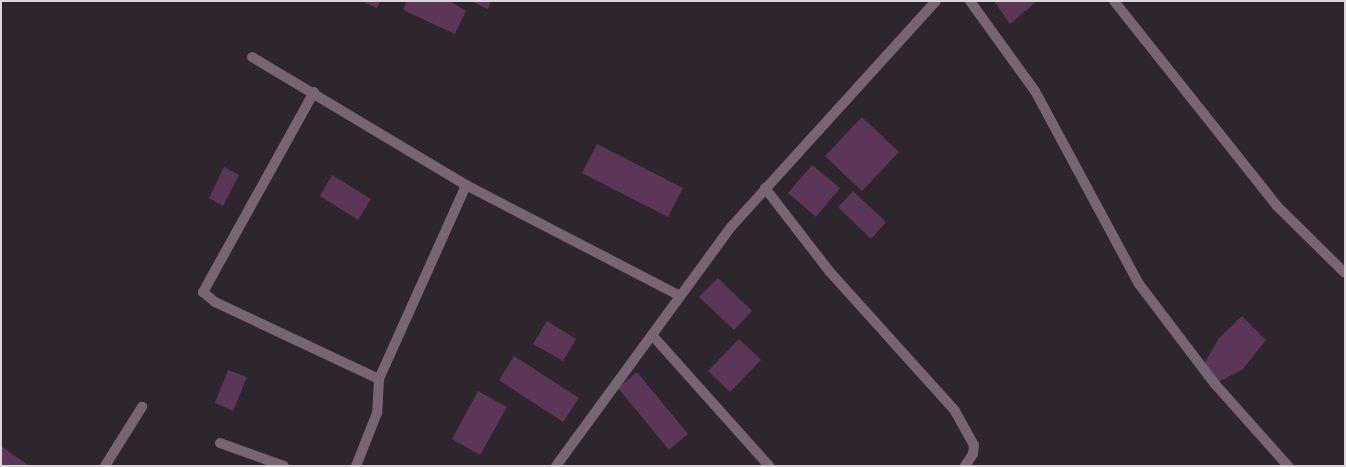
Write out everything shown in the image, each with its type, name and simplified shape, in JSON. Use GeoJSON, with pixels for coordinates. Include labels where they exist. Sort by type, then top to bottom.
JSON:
{"type":"FeatureCollection","features":[{"type":"Feature","properties":{"kind":"street"},"geometry":{"type":"LineString","coordinates":[[556,466],[680,296],[765,188],[936,1]]}},
{"type":"Feature","properties":{"kind":"street"},"geometry":{"type":"LineString","coordinates":[[970,1],[1035,91],[1139,284],[1221,391],[1288,466]]}},
{"type":"Feature","properties":{"kind":"street"},"geometry":{"type":"LineString","coordinates":[[1114,1],[1277,206],[1345,274]]}},
{"type":"Feature","properties":{"kind":"street"},"geometry":{"type":"LineString","coordinates":[[252,57],[314,92],[466,185],[680,296]]}},
{"type":"Feature","properties":{"kind":"street"},"geometry":{"type":"LineString","coordinates":[[314,92],[203,292],[215,302],[379,379]]}},
{"type":"Feature","properties":{"kind":"street"},"geometry":{"type":"LineString","coordinates":[[356,466],[377,413],[379,379],[466,185]]}},
{"type":"Feature","properties":{"kind":"street"},"geometry":{"type":"LineString","coordinates":[[765,188],[830,272],[955,411],[974,445],[965,466]]}},
{"type":"Feature","properties":{"kind":"street"},"geometry":{"type":"LineString","coordinates":[[652,335],[769,466]]}},
{"type":"Feature","properties":{"kind":"street"},"geometry":{"type":"LineString","coordinates":[[104,466],[142,407]]}},
{"type":"Feature","properties":{"kind":"street"},"geometry":{"type":"LineString","coordinates":[[220,443],[284,466]]}},
{"type":"Feature","properties":{"kind":"building"},"geometry":{"type":"Polygon","coordinates":[[[361,1],[381,1],[377,8],[361,1]]]}},
{"type":"Feature","properties":{"kind":"building"},"geometry":{"type":"Polygon","coordinates":[[[407,1],[450,1],[466,11],[455,34],[403,10],[407,1]]]}},
{"type":"Feature","properties":{"kind":"building"},"geometry":{"type":"Polygon","coordinates":[[[471,1],[491,1],[488,9],[471,1]]]}},
{"type":"Feature","properties":{"kind":"building"},"geometry":{"type":"Polygon","coordinates":[[[994,1],[1037,1],[1010,24],[994,1]]]}},
{"type":"Feature","properties":{"kind":"building"},"geometry":{"type":"Polygon","coordinates":[[[862,117],[899,152],[862,191],[825,156],[862,117]]]}},
{"type":"Feature","properties":{"kind":"building"},"geometry":{"type":"Polygon","coordinates":[[[597,144],[683,188],[668,217],[582,173],[597,144]]]}},
{"type":"Feature","properties":{"kind":"building"},"geometry":{"type":"Polygon","coordinates":[[[812,165],[840,188],[816,217],[788,193],[812,165]]]}},
{"type":"Feature","properties":{"kind":"building"},"geometry":{"type":"Polygon","coordinates":[[[224,167],[239,175],[223,206],[209,198],[224,167]]]}},
{"type":"Feature","properties":{"kind":"building"},"geometry":{"type":"Polygon","coordinates":[[[332,175],[371,199],[358,220],[320,196],[332,175]]]}},
{"type":"Feature","properties":{"kind":"building"},"geometry":{"type":"Polygon","coordinates":[[[853,191],[886,222],[871,239],[838,207],[853,191]]]}},
{"type":"Feature","properties":{"kind":"building"},"geometry":{"type":"Polygon","coordinates":[[[718,278],[752,311],[734,330],[699,297],[718,278]]]}},
{"type":"Feature","properties":{"kind":"building"},"geometry":{"type":"Polygon","coordinates":[[[1242,316],[1266,340],[1243,369],[1215,384],[1202,367],[1219,338],[1242,316]]]}},
{"type":"Feature","properties":{"kind":"building"},"geometry":{"type":"Polygon","coordinates":[[[547,321],[576,339],[563,361],[533,344],[547,321]]]}},
{"type":"Feature","properties":{"kind":"building"},"geometry":{"type":"Polygon","coordinates":[[[739,339],[761,360],[730,392],[708,371],[739,339]]]}},
{"type":"Feature","properties":{"kind":"building"},"geometry":{"type":"Polygon","coordinates":[[[514,356],[579,398],[563,422],[499,380],[514,356]]]}},
{"type":"Feature","properties":{"kind":"building"},"geometry":{"type":"Polygon","coordinates":[[[228,370],[247,377],[233,411],[215,403],[228,370]]]}},
{"type":"Feature","properties":{"kind":"building"},"geometry":{"type":"Polygon","coordinates":[[[637,372],[688,434],[669,450],[618,388],[637,372]]]}},
{"type":"Feature","properties":{"kind":"building"},"geometry":{"type":"Polygon","coordinates":[[[478,391],[507,407],[480,455],[452,439],[478,391]]]}},
{"type":"Feature","properties":{"kind":"building"},"geometry":{"type":"Polygon","coordinates":[[[1,446],[29,466],[1,466],[1,446]]]}}]}
